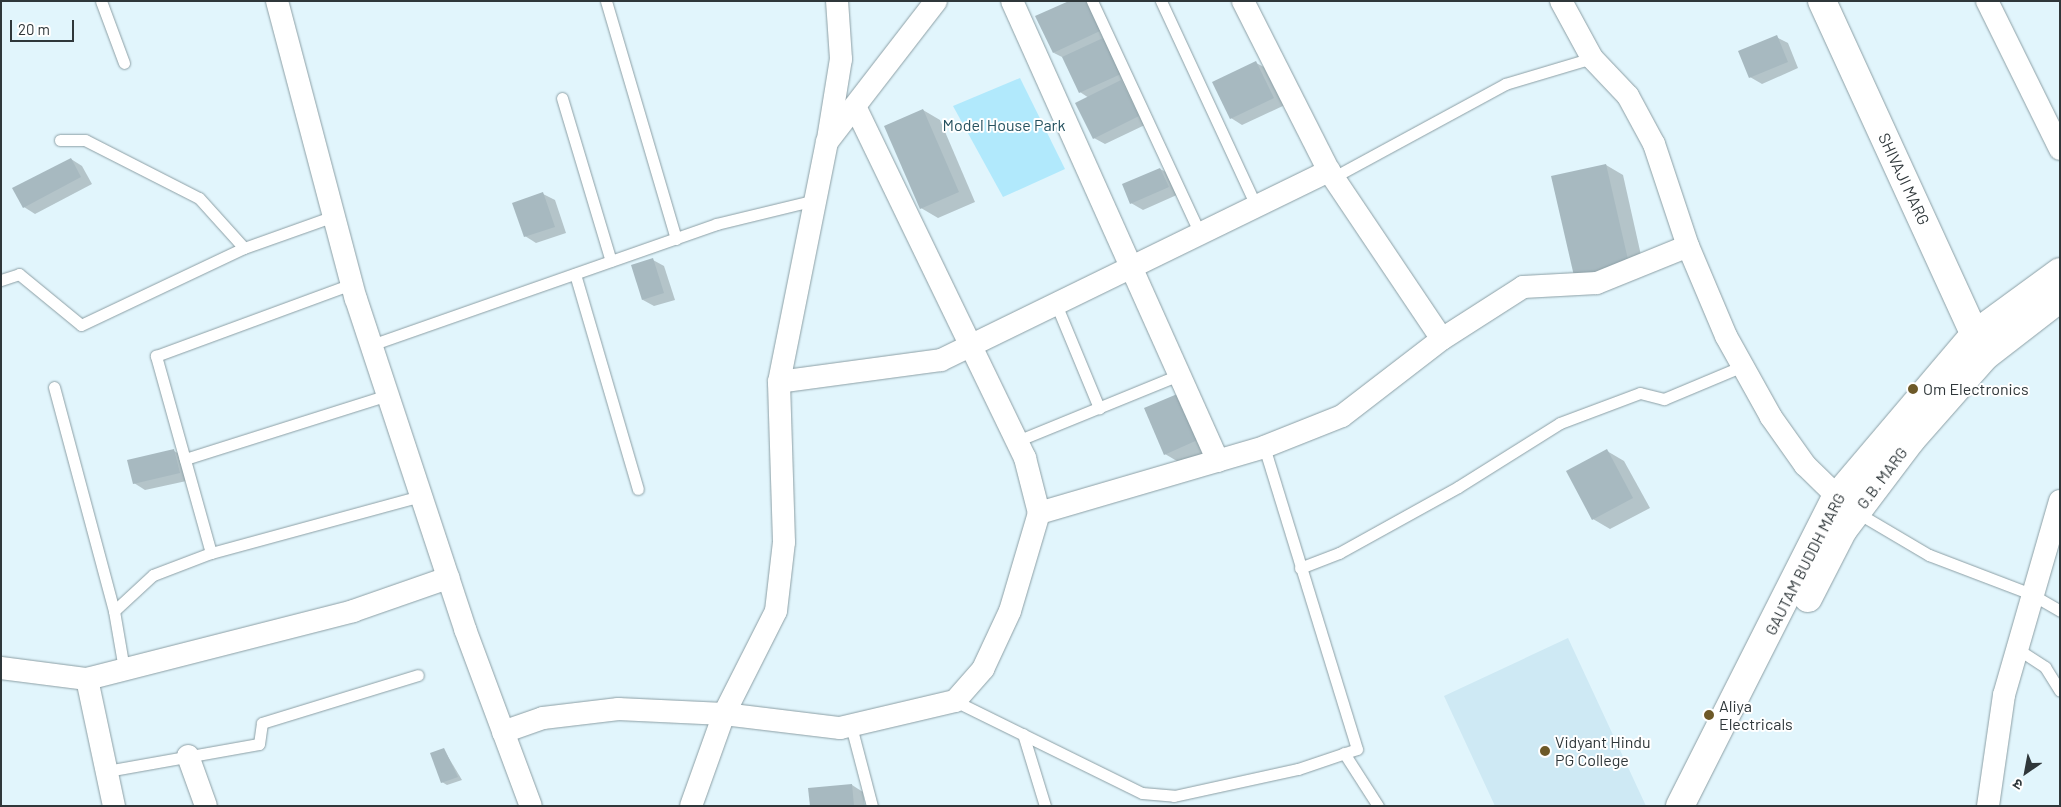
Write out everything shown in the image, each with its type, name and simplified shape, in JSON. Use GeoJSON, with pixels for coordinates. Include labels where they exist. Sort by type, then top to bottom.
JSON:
{"type":"FeatureCollection","features":[{"type":"Feature","properties":{"kind":"street"},"geometry":{"type":"LineString","coordinates":[[277,1],[352,284],[371,345],[448,578],[531,806]]}},
{"type":"Feature","properties":{"kind":"street"},"geometry":{"type":"LineString","coordinates":[[691,806],[724,714],[776,611],[784,542],[779,382],[816,200],[841,59],[837,1]]}},
{"type":"Feature","properties":{"kind":"street"},"geometry":{"type":"LineString","coordinates":[[827,142],[936,1]]}},
{"type":"Feature","properties":{"kind":"street"},"geometry":{"type":"LineString","coordinates":[[1012,1],[1181,374],[1218,461]]}},
{"type":"Feature","properties":{"kind":"street"},"geometry":{"type":"LineString","coordinates":[[1243,1],[1332,174],[1442,338]]}},
{"type":"Feature","properties":{"kind":"street"},"geometry":{"type":"LineString","coordinates":[[1561,1],[1592,58],[1628,96],[1654,144],[1688,246],[1742,366],[1771,417],[1846,506]]}},
{"type":"Feature","properties":{"kind":"street","name":"SHIVAJI MARG"},"geometry":{"type":"LineString","coordinates":[[1822,1],[1980,345]]}},
{"type":"Feature","properties":{"kind":"street"},"geometry":{"type":"LineString","coordinates":[[1986,1],[2060,149]]}},
{"type":"Feature","properties":{"kind":"street"},"geometry":{"type":"LineString","coordinates":[[503,732],[543,718],[618,709],[724,714],[840,728],[955,701],[983,669],[1010,611],[1039,513],[1017,441],[855,107]]}},
{"type":"Feature","properties":{"kind":"street"},"geometry":{"type":"LineString","coordinates":[[779,382],[941,360],[1256,206],[1332,174]]}},
{"type":"Feature","properties":{"kind":"street"},"geometry":{"type":"LineString","coordinates":[[1039,513],[1264,447],[1342,416],[1442,338],[1523,287],[1597,283],[1688,246]]}},
{"type":"Feature","properties":{"kind":"street"},"geometry":{"type":"LineString","coordinates":[[1980,345],[2060,272]]}},
{"type":"Feature","properties":{"kind":"street","name":"G.B. MARG"},"geometry":{"type":"LineString","coordinates":[[1701,806],[1846,506],[1911,440],[1980,345],[2060,298]]}},
{"type":"Feature","properties":{"kind":"street"},"geometry":{"type":"LineString","coordinates":[[1988,806],[2004,694],[2031,594],[2060,501]]}},
{"type":"Feature","properties":{"kind":"street","name":"GAUTAM BUDDH MARG"},"geometry":{"type":"LineString","coordinates":[[1680,806],[1846,506]]}},
{"type":"Feature","properties":{"kind":"street"},"geometry":{"type":"LineString","coordinates":[[1,668],[87,679],[353,611],[448,578]]}},
{"type":"Feature","properties":{"kind":"street"},"geometry":{"type":"LineString","coordinates":[[87,679],[114,806]]}},
{"type":"Feature","properties":{"kind":"street"},"geometry":{"type":"LineString","coordinates":[[188,756],[206,806]]}},
{"type":"Feature","properties":{"kind":"lane"},"geometry":{"type":"LineString","coordinates":[[101,1],[124,62]]}},
{"type":"Feature","properties":{"kind":"lane"},"geometry":{"type":"LineString","coordinates":[[606,1],[676,239]]}},
{"type":"Feature","properties":{"kind":"lane"},"geometry":{"type":"LineString","coordinates":[[1092,1],[1200,234]]}},
{"type":"Feature","properties":{"kind":"lane"},"geometry":{"type":"LineString","coordinates":[[1161,1],[1256,206]]}},
{"type":"Feature","properties":{"kind":"lane"},"geometry":{"type":"LineString","coordinates":[[1332,174],[1505,84],[1592,58]]}},
{"type":"Feature","properties":{"kind":"lane"},"geometry":{"type":"LineString","coordinates":[[562,98],[611,261]]}},
{"type":"Feature","properties":{"kind":"lane"},"geometry":{"type":"LineString","coordinates":[[60,140],[85,140],[199,198],[244,248]]}},
{"type":"Feature","properties":{"kind":"lane"},"geometry":{"type":"LineString","coordinates":[[371,345],[676,239],[816,200]]}},
{"type":"Feature","properties":{"kind":"lane"},"geometry":{"type":"LineString","coordinates":[[1,280],[19,274],[81,325],[244,248],[334,216]]}},
{"type":"Feature","properties":{"kind":"lane"},"geometry":{"type":"LineString","coordinates":[[575,274],[638,489]]}},
{"type":"Feature","properties":{"kind":"lane"},"geometry":{"type":"LineString","coordinates":[[212,553],[156,356],[352,284]]}},
{"type":"Feature","properties":{"kind":"lane"},"geometry":{"type":"LineString","coordinates":[[1056,304],[1099,408]]}},
{"type":"Feature","properties":{"kind":"lane"},"geometry":{"type":"LineString","coordinates":[[1300,568],[1339,553],[1458,487],[1560,423],[1640,393],[1664,399],[1742,366]]}},
{"type":"Feature","properties":{"kind":"lane"},"geometry":{"type":"LineString","coordinates":[[1017,441],[1181,374]]}},
{"type":"Feature","properties":{"kind":"lane"},"geometry":{"type":"LineString","coordinates":[[54,387],[114,611],[124,670]]}},
{"type":"Feature","properties":{"kind":"lane"},"geometry":{"type":"LineString","coordinates":[[185,459],[388,395]]}},
{"type":"Feature","properties":{"kind":"lane"},"geometry":{"type":"LineString","coordinates":[[955,701],[1142,793],[1174,796],[1298,769],[1357,749],[1264,447]]}},
{"type":"Feature","properties":{"kind":"lane"},"geometry":{"type":"LineString","coordinates":[[114,611],[153,575],[212,553],[421,496]]}},
{"type":"Feature","properties":{"kind":"lane"},"geometry":{"type":"LineString","coordinates":[[1846,506],[1929,555],[2031,594],[2060,611]]}},
{"type":"Feature","properties":{"kind":"lane"},"geometry":{"type":"LineString","coordinates":[[2016,648],[2045,667],[2060,691]]}},
{"type":"Feature","properties":{"kind":"lane"},"geometry":{"type":"LineString","coordinates":[[107,771],[259,744],[262,723],[418,675]]}},
{"type":"Feature","properties":{"kind":"lane"},"geometry":{"type":"LineString","coordinates":[[851,726],[872,806]]}},
{"type":"Feature","properties":{"kind":"lane"},"geometry":{"type":"LineString","coordinates":[[1023,734],[1046,806]]}},
{"type":"Feature","properties":{"kind":"lane"},"geometry":{"type":"LineString","coordinates":[[1344,753],[1378,806]]}},
{"type":"Feature","properties":{"kind":"shaded area","name":"Vidyant Hindu PG College"},"geometry":{"type":"Polygon","coordinates":[[[1568,638],[1646,806],[1495,806],[1444,696],[1568,638]]]}},
{"type":"Feature","properties":{"kind":"green space","name":"Model House Park"},"geometry":{"type":"Polygon","coordinates":[[[1020,78],[1065,169],[1003,197],[953,106],[1020,78]]]}},
{"type":"Feature","properties":{"kind":"building"},"geometry":{"type":"Polygon","coordinates":[[[1069,1],[1086,1],[1100,31],[1053,53],[1035,16],[1069,1]]]}},
{"type":"Feature","properties":{"kind":"building"},"geometry":{"type":"Polygon","coordinates":[[[1777,35],[1788,62],[1749,78],[1738,51],[1777,35]]]}},
{"type":"Feature","properties":{"kind":"building"},"geometry":{"type":"Polygon","coordinates":[[[1103,38],[1121,74],[1079,93],[1062,57],[1103,38]]]}},
{"type":"Feature","properties":{"kind":"building"},"geometry":{"type":"Polygon","coordinates":[[[1256,61],[1274,98],[1230,119],[1212,82],[1256,61]]]}},
{"type":"Feature","properties":{"kind":"building"},"geometry":{"type":"Polygon","coordinates":[[[1121,80],[1139,116],[1093,139],[1075,103],[1121,80]]]}},
{"type":"Feature","properties":{"kind":"building"},"geometry":{"type":"Polygon","coordinates":[[[923,109],[959,192],[920,209],[884,126],[923,109]]]}},
{"type":"Feature","properties":{"kind":"building"},"geometry":{"type":"Polygon","coordinates":[[[71,158],[81,177],[23,208],[12,188],[71,158]]]}},
{"type":"Feature","properties":{"kind":"building"},"geometry":{"type":"Polygon","coordinates":[[[1606,164],[1629,264],[1574,276],[1551,176],[1606,164]]]}},
{"type":"Feature","properties":{"kind":"building"},"geometry":{"type":"Polygon","coordinates":[[[1160,168],[1169,187],[1130,204],[1122,184],[1160,168]]]}},
{"type":"Feature","properties":{"kind":"building"},"geometry":{"type":"Polygon","coordinates":[[[543,192],[555,227],[524,237],[512,203],[543,192]]]}},
{"type":"Feature","properties":{"kind":"building"},"geometry":{"type":"Polygon","coordinates":[[[653,258],[664,293],[642,300],[631,265],[653,258]]]}},
{"type":"Feature","properties":{"kind":"building"},"geometry":{"type":"Polygon","coordinates":[[[1182,392],[1202,438],[1164,455],[1144,408],[1182,392]]]}},
{"type":"Feature","properties":{"kind":"building"},"geometry":{"type":"Polygon","coordinates":[[[174,449],[180,473],[133,484],[127,460],[174,449]]]}},
{"type":"Feature","properties":{"kind":"building"},"geometry":{"type":"Polygon","coordinates":[[[1607,449],[1633,498],[1592,520],[1566,471],[1607,449]]]}},
{"type":"Feature","properties":{"kind":"building"},"geometry":{"type":"Polygon","coordinates":[[[444,748],[458,777],[441,783],[430,753],[444,748]]]}},
{"type":"Feature","properties":{"kind":"building"},"geometry":{"type":"Polygon","coordinates":[[[852,784],[854,806],[810,806],[808,788],[852,784]]]}},
{"type":"Feature","properties":{"kind":"place","name":"Om Electronics"},"geometry":{"type":"Point","coordinates":[1913,389]}},
{"type":"Feature","properties":{"kind":"place","name":"Aliya Electricals"},"geometry":{"type":"Point","coordinates":[1709,715]}},
{"type":"Feature","properties":{"kind":"place","name":"Vidyant Hindu PG College"},"geometry":{"type":"Point","coordinates":[1545,751]}}]}
